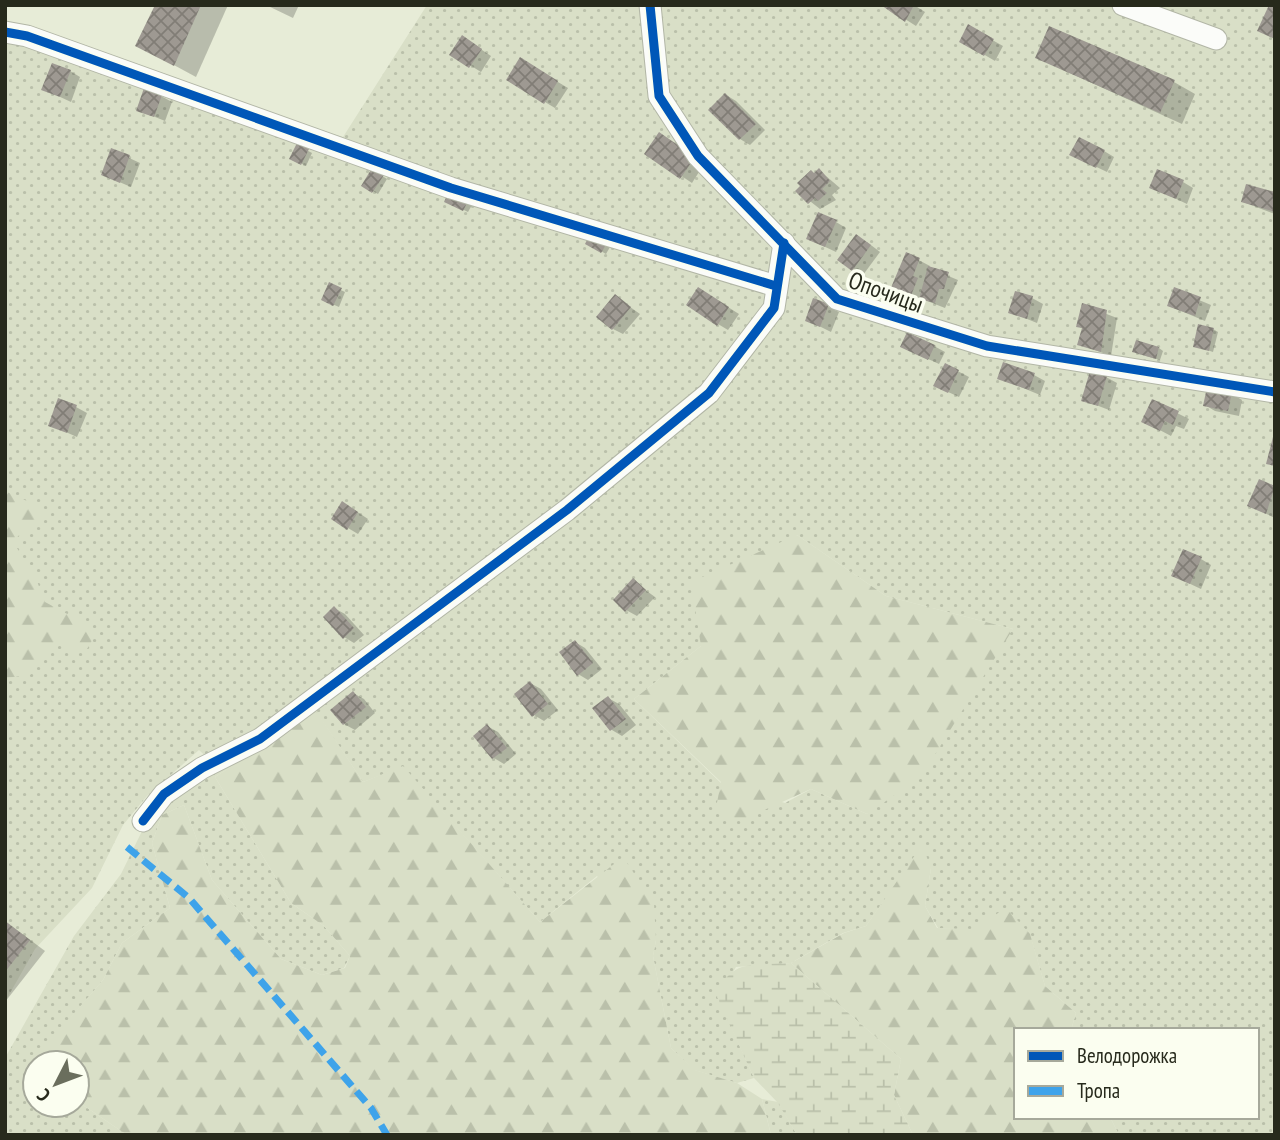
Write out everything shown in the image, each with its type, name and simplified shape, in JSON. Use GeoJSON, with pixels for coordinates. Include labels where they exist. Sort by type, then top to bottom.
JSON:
{"type":"FeatureCollection","features":[{"type":"Feature","properties":{"kind":"street","name":"Опочицы"},"geometry":{"type":"LineString","coordinates":[[650,5],[659,96],[698,156],[837,299],[987,346],[1275,393]]}},
{"type":"Feature","properties":{"kind":"street"},"geometry":{"type":"LineString","coordinates":[[1123,5],[1216,39]]}},
{"type":"Feature","properties":{"kind":"street"},"geometry":{"type":"LineString","coordinates":[[5,32],[27,36],[451,188],[776,286]]}},
{"type":"Feature","properties":{"kind":"street"},"geometry":{"type":"LineString","coordinates":[[143,821],[164,794],[202,768],[260,739],[567,510],[709,393],[774,308],[784,243]]}},
{"type":"Feature","properties":{"kind":"green space"},"geometry":{"type":"Polygon","coordinates":[[[427,5],[1275,5],[1275,1135],[1119,1135],[1111,1119],[1259,1119],[1259,1028],[1072,1028],[1076,1013],[1045,986],[1030,935],[938,928],[925,906],[931,868],[883,902],[866,926],[843,933],[791,963],[736,967],[718,997],[754,1078],[737,1083],[694,1070],[671,1048],[653,956],[656,940],[597,876],[540,922],[403,767],[363,782],[317,713],[215,777],[291,903],[324,926],[350,956],[344,968],[322,975],[281,959],[212,880],[184,805],[162,815],[152,843],[170,908],[122,943],[103,980],[51,1041],[49,1049],[21,1049],[21,1119],[91,1119],[91,1111],[127,1135],[5,1135],[5,1058],[74,936],[121,874],[143,829],[177,791],[218,768],[199,750],[147,796],[123,825],[92,888],[35,949],[5,1002],[5,37],[30,37],[343,137],[427,5]],[[797,535],[701,646],[634,699],[721,783],[785,803],[811,789],[867,814],[1013,629],[886,596],[797,535]]]}},
{"type":"Feature","properties":{"kind":"green space"},"geometry":{"type":"Polygon","coordinates":[[[5,491],[38,506],[43,514],[40,523],[18,536],[15,545],[35,576],[45,602],[84,623],[93,639],[84,654],[60,644],[51,645],[30,675],[5,678],[5,491]]]}},
{"type":"Feature","properties":{"kind":"green space"},"geometry":{"type":"Polygon","coordinates":[[[797,535],[886,596],[1013,629],[921,777],[867,814],[811,789],[740,821],[715,813],[721,782],[634,699],[701,646],[691,582],[797,535]]]}},
{"type":"Feature","properties":{"kind":"green space"},"geometry":{"type":"Polygon","coordinates":[[[317,712],[363,782],[403,766],[540,922],[623,857],[654,903],[656,940],[653,956],[671,1048],[695,1070],[737,1083],[762,1099],[771,1135],[127,1135],[91,1111],[91,1049],[48,1049],[50,1041],[103,980],[122,943],[170,908],[152,843],[162,815],[184,805],[212,880],[281,959],[322,975],[345,968],[350,956],[324,926],[291,903],[215,777],[317,712]]]}},
{"type":"Feature","properties":{"kind":"green space"},"geometry":{"type":"Polygon","coordinates":[[[922,845],[931,868],[925,906],[937,928],[973,929],[1006,908],[1030,934],[1045,986],[1076,1013],[1072,1028],[1014,1028],[1014,1119],[1111,1119],[1119,1135],[913,1135],[894,1095],[901,1059],[791,963],[844,933],[866,926],[922,845]]]}},
{"type":"Feature","properties":{"kind":"green space"},"geometry":{"type":"Polygon","coordinates":[[[791,963],[901,1059],[894,1095],[913,1135],[797,1135],[778,1103],[754,1078],[717,997],[722,984],[736,969],[791,963]]]}},
{"type":"Feature","properties":{"kind":"green space"},"geometry":{"type":"Polygon","coordinates":[[[762,1099],[778,1102],[797,1135],[771,1135],[762,1099]]]}},
{"type":"Feature","properties":{"kind":"building"},"geometry":{"type":"Polygon","coordinates":[[[155,5],[201,5],[174,66],[135,46],[155,5]]]}},
{"type":"Feature","properties":{"kind":"building"},"geometry":{"type":"Polygon","coordinates":[[[881,5],[914,5],[905,22],[881,5]]]}},
{"type":"Feature","properties":{"kind":"building"},"geometry":{"type":"Polygon","coordinates":[[[1269,5],[1275,5],[1275,39],[1257,31],[1269,5]]]}},
{"type":"Feature","properties":{"kind":"building"},"geometry":{"type":"Polygon","coordinates":[[[968,24],[994,39],[984,56],[959,42],[968,24]]]}},
{"type":"Feature","properties":{"kind":"building"},"geometry":{"type":"Polygon","coordinates":[[[1049,26],[1175,80],[1160,113],[1035,58],[1049,26]]]}},
{"type":"Feature","properties":{"kind":"building"},"geometry":{"type":"Polygon","coordinates":[[[462,35],[482,49],[469,68],[449,55],[462,35]]]}},
{"type":"Feature","properties":{"kind":"building"},"geometry":{"type":"Polygon","coordinates":[[[520,57],[558,81],[544,104],[506,80],[520,57]]]}},
{"type":"Feature","properties":{"kind":"building"},"geometry":{"type":"Polygon","coordinates":[[[52,63],[71,70],[60,97],[41,90],[52,63]]]}},
{"type":"Feature","properties":{"kind":"building"},"geometry":{"type":"Polygon","coordinates":[[[144,88],[162,95],[154,117],[136,111],[144,88]]]}},
{"type":"Feature","properties":{"kind":"building"},"geometry":{"type":"Polygon","coordinates":[[[725,93],[756,124],[739,140],[708,110],[725,93]]]}},
{"type":"Feature","properties":{"kind":"building"},"geometry":{"type":"Polygon","coordinates":[[[659,132],[695,157],[680,179],[644,154],[659,132]]]}},
{"type":"Feature","properties":{"kind":"building"},"geometry":{"type":"Polygon","coordinates":[[[1079,137],[1105,150],[1096,168],[1069,155],[1079,137]]]}},
{"type":"Feature","properties":{"kind":"building"},"geometry":{"type":"Polygon","coordinates":[[[297,143],[309,149],[301,165],[289,159],[297,143]]]}},
{"type":"Feature","properties":{"kind":"building"},"geometry":{"type":"Polygon","coordinates":[[[111,148],[130,155],[120,183],[101,175],[111,148]]]}},
{"type":"Feature","properties":{"kind":"building"},"geometry":{"type":"Polygon","coordinates":[[[372,168],[384,175],[372,193],[361,186],[372,168]]]}},
{"type":"Feature","properties":{"kind":"building"},"geometry":{"type":"Polygon","coordinates":[[[819,168],[830,181],[822,189],[827,193],[818,201],[815,198],[808,204],[795,191],[800,186],[797,183],[811,170],[814,173],[819,168]]]}},
{"type":"Feature","properties":{"kind":"building"},"geometry":{"type":"Polygon","coordinates":[[[1157,169],[1184,180],[1176,199],[1149,188],[1157,169]]]}},
{"type":"Feature","properties":{"kind":"building"},"geometry":{"type":"Polygon","coordinates":[[[1246,184],[1275,192],[1275,212],[1241,202],[1246,184]]]}},
{"type":"Feature","properties":{"kind":"building"},"geometry":{"type":"Polygon","coordinates":[[[449,191],[468,201],[463,211],[444,202],[449,191]]]}},
{"type":"Feature","properties":{"kind":"building"},"geometry":{"type":"Polygon","coordinates":[[[818,212],[837,220],[825,247],[806,239],[818,212]]]}},
{"type":"Feature","properties":{"kind":"building"},"geometry":{"type":"Polygon","coordinates":[[[590,234],[607,243],[601,253],[585,244],[590,234]]]}},
{"type":"Feature","properties":{"kind":"building"},"geometry":{"type":"Polygon","coordinates":[[[856,234],[871,245],[852,271],[837,260],[856,234]]]}},
{"type":"Feature","properties":{"kind":"building"},"geometry":{"type":"Polygon","coordinates":[[[906,252],[920,258],[913,276],[918,278],[910,298],[890,290],[906,252]]]}},
{"type":"Feature","properties":{"kind":"building"},"geometry":{"type":"Polygon","coordinates":[[[928,266],[949,272],[944,289],[939,289],[935,303],[919,299],[928,266]]]}},
{"type":"Feature","properties":{"kind":"building"},"geometry":{"type":"Polygon","coordinates":[[[329,282],[342,288],[333,306],[321,300],[329,282]]]}},
{"type":"Feature","properties":{"kind":"building"},"geometry":{"type":"Polygon","coordinates":[[[698,287],[729,307],[717,326],[686,305],[698,287]]]}},
{"type":"Feature","properties":{"kind":"building"},"geometry":{"type":"Polygon","coordinates":[[[1174,287],[1201,297],[1195,316],[1167,306],[1174,287]]]}},
{"type":"Feature","properties":{"kind":"building"},"geometry":{"type":"Polygon","coordinates":[[[1015,291],[1033,296],[1027,319],[1008,313],[1015,291]]]}},
{"type":"Feature","properties":{"kind":"building"},"geometry":{"type":"Polygon","coordinates":[[[615,294],[631,307],[612,330],[596,317],[615,294]]]}},
{"type":"Feature","properties":{"kind":"building"},"geometry":{"type":"Polygon","coordinates":[[[813,298],[829,304],[820,327],[805,321],[813,298]]]}},
{"type":"Feature","properties":{"kind":"building"},"geometry":{"type":"Polygon","coordinates":[[[1082,303],[1107,310],[1101,352],[1077,345],[1082,328],[1076,327],[1082,303]]]}},
{"type":"Feature","properties":{"kind":"building"},"geometry":{"type":"Polygon","coordinates":[[[1198,324],[1214,328],[1209,351],[1193,347],[1198,324]]]}},
{"type":"Feature","properties":{"kind":"building"},"geometry":{"type":"Polygon","coordinates":[[[907,332],[935,345],[928,360],[900,347],[907,332]]]}},
{"type":"Feature","properties":{"kind":"building"},"geometry":{"type":"Polygon","coordinates":[[[1136,340],[1159,347],[1156,359],[1132,352],[1136,340]]]}},
{"type":"Feature","properties":{"kind":"building"},"geometry":{"type":"Polygon","coordinates":[[[1003,362],[1035,373],[1029,390],[997,379],[1003,362]]]}},
{"type":"Feature","properties":{"kind":"building"},"geometry":{"type":"Polygon","coordinates":[[[945,363],[959,370],[948,393],[933,386],[945,363]]]}},
{"type":"Feature","properties":{"kind":"building"},"geometry":{"type":"Polygon","coordinates":[[[1090,371],[1107,376],[1098,406],[1081,401],[1090,371]]]}},
{"type":"Feature","properties":{"kind":"building"},"geometry":{"type":"Polygon","coordinates":[[[1207,387],[1232,392],[1228,411],[1203,406],[1207,387]]]}},
{"type":"Feature","properties":{"kind":"building"},"geometry":{"type":"Polygon","coordinates":[[[58,398],[77,405],[67,433],[48,426],[58,398]]]}},
{"type":"Feature","properties":{"kind":"building"},"geometry":{"type":"Polygon","coordinates":[[[1152,399],[1179,411],[1173,425],[1165,421],[1160,431],[1141,422],[1152,399]]]}},
{"type":"Feature","properties":{"kind":"building"},"geometry":{"type":"Polygon","coordinates":[[[1275,434],[1275,466],[1266,464],[1275,434]]]}},
{"type":"Feature","properties":{"kind":"building"},"geometry":{"type":"Polygon","coordinates":[[[1259,479],[1275,486],[1266,514],[1247,506],[1259,479]]]}},
{"type":"Feature","properties":{"kind":"building"},"geometry":{"type":"Polygon","coordinates":[[[342,501],[358,512],[347,530],[331,519],[342,501]]]}},
{"type":"Feature","properties":{"kind":"building"},"geometry":{"type":"Polygon","coordinates":[[[1183,549],[1202,557],[1190,584],[1171,576],[1183,549]]]}},
{"type":"Feature","properties":{"kind":"building"},"geometry":{"type":"Polygon","coordinates":[[[633,578],[646,590],[625,612],[613,600],[633,578]]]}},
{"type":"Feature","properties":{"kind":"building"},"geometry":{"type":"Polygon","coordinates":[[[334,606],[354,628],[343,639],[323,617],[334,606]]]}},
{"type":"Feature","properties":{"kind":"building"},"geometry":{"type":"Polygon","coordinates":[[[575,640],[593,663],[577,676],[559,652],[575,640]]]}},
{"type":"Feature","properties":{"kind":"building"},"geometry":{"type":"Polygon","coordinates":[[[530,681],[548,704],[532,717],[514,694],[530,681]]]}},
{"type":"Feature","properties":{"kind":"building"},"geometry":{"type":"Polygon","coordinates":[[[353,691],[366,707],[343,725],[330,710],[353,691]]]}},
{"type":"Feature","properties":{"kind":"building"},"geometry":{"type":"Polygon","coordinates":[[[608,696],[626,719],[610,731],[592,708],[608,696]]]}},
{"type":"Feature","properties":{"kind":"building"},"geometry":{"type":"Polygon","coordinates":[[[487,724],[507,748],[492,759],[473,736],[487,724]]]}},
{"type":"Feature","properties":{"kind":"building"},"geometry":{"type":"Polygon","coordinates":[[[5,921],[30,940],[5,972],[5,921]]]}},
{"type":"Feature","properties":{"kind":"marked path"},"geometry":{"type":"LineString","coordinates":[[127,847],[189,898],[371,1108],[387,1135]]}},
{"type":"Feature","properties":{"kind":"cycle path"},"geometry":{"type":"LineString","coordinates":[[650,5],[659,96],[698,156],[837,299],[987,346],[1275,392]]}},
{"type":"Feature","properties":{"kind":"cycle path"},"geometry":{"type":"LineString","coordinates":[[5,32],[27,36],[451,188],[776,286]]}},
{"type":"Feature","properties":{"kind":"cycle path"},"geometry":{"type":"LineString","coordinates":[[143,821],[164,794],[202,768],[260,739],[567,510],[709,393],[774,308],[784,243]]}}]}
